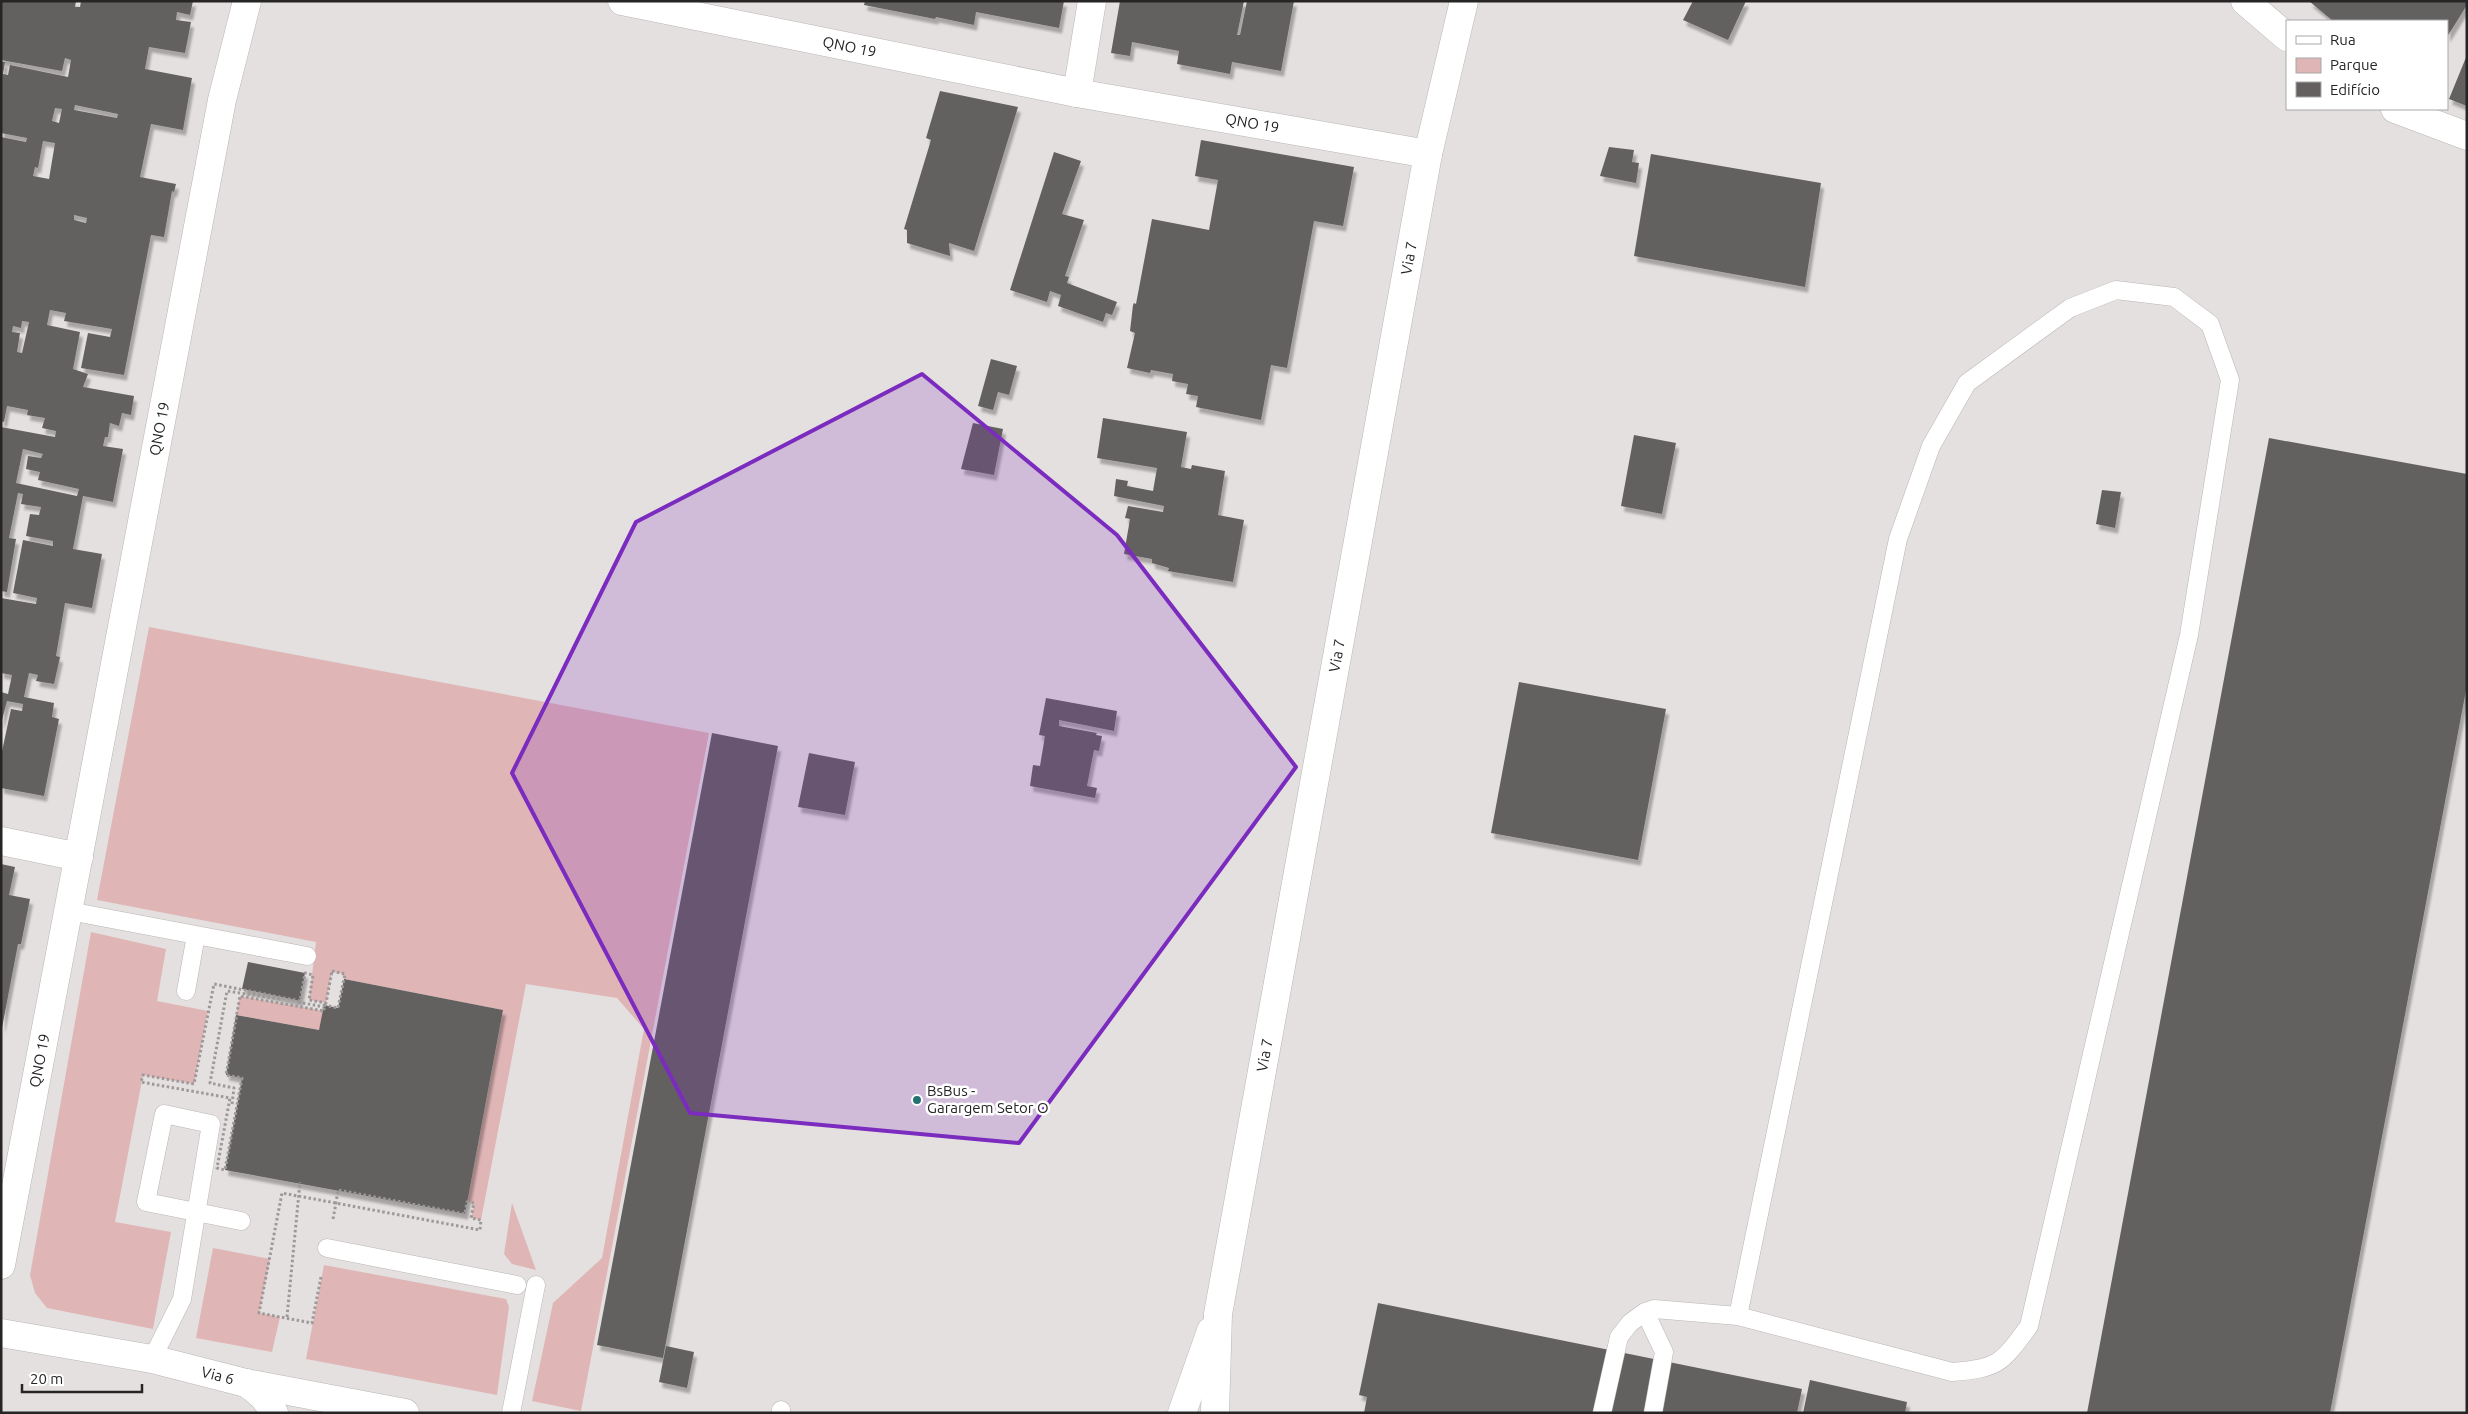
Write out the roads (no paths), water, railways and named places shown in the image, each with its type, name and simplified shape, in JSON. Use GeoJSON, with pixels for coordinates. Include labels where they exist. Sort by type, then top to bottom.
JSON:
{"type":"FeatureCollection","features":[{"type":"Feature","properties":{"kind":"street","name":"QNO 19"},"geometry":{"type":"LineString","coordinates":[[1,1265],[222,100],[247,1]]}},
{"type":"Feature","properties":{"kind":"street","name":"QNO 19"},"geometry":{"type":"LineString","coordinates":[[622,1],[1077,94],[1428,154]]}},
{"type":"Feature","properties":{"kind":"street"},"geometry":{"type":"LineString","coordinates":[[1077,94],[1092,1]]}},
{"type":"Feature","properties":{"kind":"street","name":"Via 7"},"geometry":{"type":"LineString","coordinates":[[1216,1413],[1218,1314],[1428,154],[1464,1]]}},
{"type":"Feature","properties":{"kind":"street"},"geometry":{"type":"LineString","coordinates":[[2245,1],[2286,36]]}},
{"type":"Feature","properties":{"kind":"street"},"geometry":{"type":"LineString","coordinates":[[2398,110],[2467,136]]}},
{"type":"Feature","properties":{"kind":"street"},"geometry":{"type":"LineString","coordinates":[[1,841],[79,857]]}},
{"type":"Feature","properties":{"kind":"street","name":"Via 7"},"geometry":{"type":"LineString","coordinates":[[1182,1413],[1218,1314]]}},
{"type":"Feature","properties":{"kind":"street","name":"Via 6"},"geometry":{"type":"LineString","coordinates":[[1,1333],[152,1359],[246,1383],[405,1413]]}},
{"type":"Feature","properties":{"kind":"street"},"geometry":{"type":"LineString","coordinates":[[246,1383],[259,1391],[269,1402],[274,1413]]}},
{"type":"Feature","properties":{"kind":"lane"},"geometry":{"type":"LineString","coordinates":[[1602,1413],[1619,1337],[1630,1323],[1645,1312],[1654,1309],[1738,1316],[1952,1372],[1986,1369],[2006,1356],[2029,1326],[2189,635],[2230,380],[2210,324],[2174,297],[2116,290],[2070,308],[1967,383],[1931,446],[1898,539],[1738,1316]]}},
{"type":"Feature","properties":{"kind":"lane"},"geometry":{"type":"LineString","coordinates":[[69,911],[307,956]]}},
{"type":"Feature","properties":{"kind":"lane"},"geometry":{"type":"LineString","coordinates":[[186,991],[196,935]]}},
{"type":"Feature","properties":{"kind":"lane"},"geometry":{"type":"LineString","coordinates":[[152,1359],[182,1298],[196,1213],[211,1124],[164,1114],[146,1202],[196,1213],[241,1221]]}},
{"type":"Feature","properties":{"kind":"lane"},"geometry":{"type":"LineString","coordinates":[[327,1248],[518,1285]]}},
{"type":"Feature","properties":{"kind":"lane"},"geometry":{"type":"LineString","coordinates":[[511,1413],[536,1285]]}},
{"type":"Feature","properties":{"kind":"lane"},"geometry":{"type":"LineString","coordinates":[[1645,1312],[1664,1352],[1653,1413]]}},
{"type":"Feature","properties":{"kind":"place","name":"BsBus - Garargem Setor O"},"geometry":{"type":"Point","coordinates":[917,1100]}}]}
